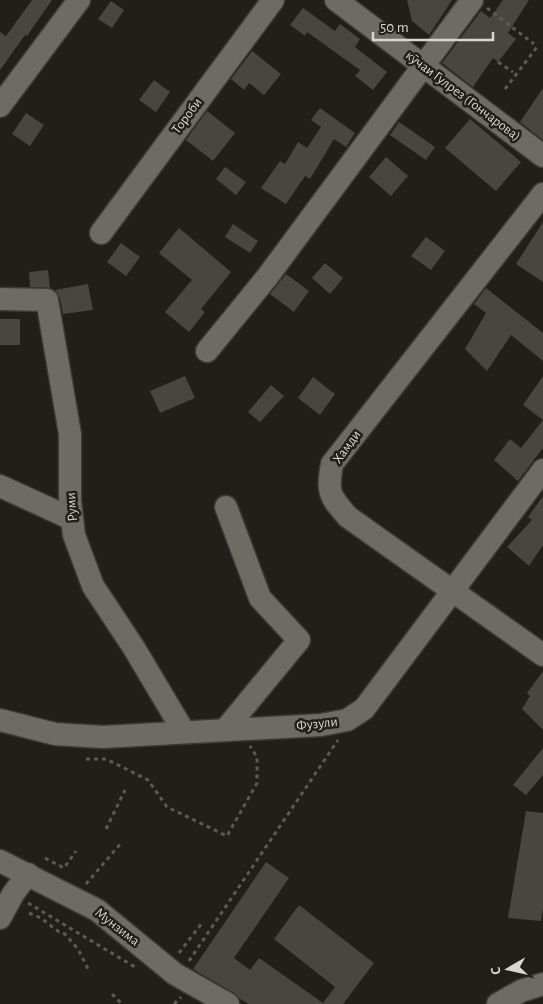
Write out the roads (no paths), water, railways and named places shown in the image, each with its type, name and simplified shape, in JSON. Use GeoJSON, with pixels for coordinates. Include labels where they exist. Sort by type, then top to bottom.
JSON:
{"type":"FeatureCollection","features":[{"type":"Feature","properties":{"kind":"street"},"geometry":{"type":"LineString","coordinates":[[0,106],[79,0]]}},
{"type":"Feature","properties":{"kind":"street","name":"Тороби"},"geometry":{"type":"LineString","coordinates":[[100,232],[273,0]]}},
{"type":"Feature","properties":{"kind":"street","name":"кӯчаи Гулрез (Гончарова)"},"geometry":{"type":"LineString","coordinates":[[336,0],[543,156]]}},
{"type":"Feature","properties":{"kind":"street"},"geometry":{"type":"LineString","coordinates":[[207,351],[268,276],[423,66],[479,4]]}},
{"type":"Feature","properties":{"kind":"street","name":"Хамди"},"geometry":{"type":"LineString","coordinates":[[543,194],[332,464],[328,483],[333,500],[348,517],[543,655]]}},
{"type":"Feature","properties":{"kind":"street","name":"Руми"},"geometry":{"type":"LineString","coordinates":[[0,299],[47,300],[70,434],[70,500],[74,535],[93,586],[134,648],[184,732]]}},
{"type":"Feature","properties":{"kind":"street","name":"Фузули"},"geometry":{"type":"LineString","coordinates":[[0,720],[55,734],[93,736],[321,724],[347,720],[364,709],[543,470]]}},
{"type":"Feature","properties":{"kind":"street"},"geometry":{"type":"LineString","coordinates":[[0,486],[72,519]]}},
{"type":"Feature","properties":{"kind":"street"},"geometry":{"type":"LineString","coordinates":[[225,730],[299,640],[260,598],[226,507]]}},
{"type":"Feature","properties":{"kind":"street","name":"Мунзима"},"geometry":{"type":"LineString","coordinates":[[0,861],[97,910],[175,974],[228,1004]]}},
{"type":"Feature","properties":{"kind":"street"},"geometry":{"type":"LineString","coordinates":[[0,918],[13,894],[28,874]]}},
{"type":"Feature","properties":{"kind":"street"},"geometry":{"type":"LineString","coordinates":[[498,1004],[521,990],[543,984]]}}]}
